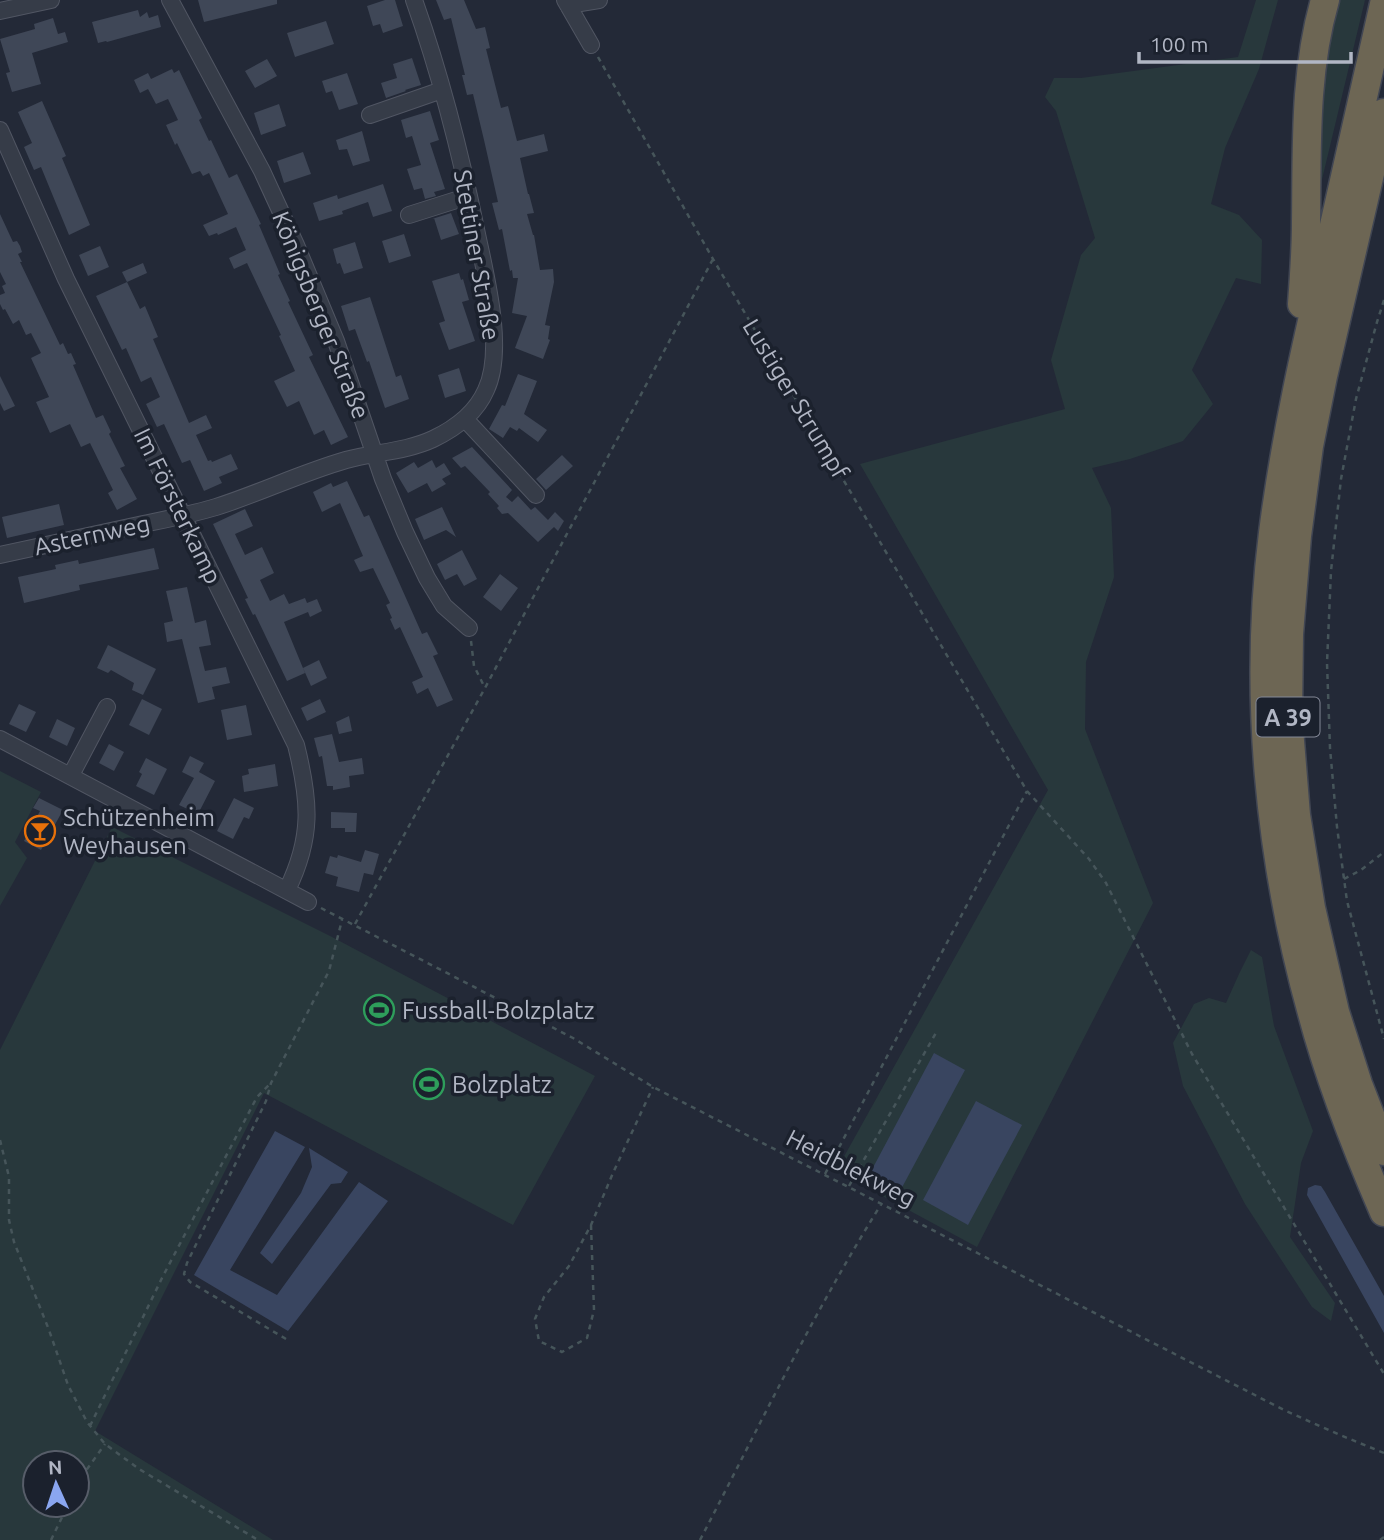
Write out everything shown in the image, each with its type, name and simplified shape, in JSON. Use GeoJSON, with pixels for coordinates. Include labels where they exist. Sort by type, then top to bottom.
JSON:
{"type":"FeatureCollection","features":[{"type":"Feature","properties":{"kind":"highway"},"geometry":{"type":"LineString","coordinates":[[1299,376],[1306,226],[1306,134],[1310,79],[1325,0]]}},
{"type":"Feature","properties":{"kind":"highway","name":"A 39"},"geometry":{"type":"LineString","coordinates":[[1384,4],[1299,376],[1273,535],[1265,633],[1270,786],[1289,916],[1312,1016],[1343,1109],[1384,1212]]}},
{"type":"Feature","properties":{"kind":"highway","name":"A 39"},"geometry":{"type":"LineString","coordinates":[[1384,113],[1309,446],[1297,536],[1289,634],[1288,716],[1296,815],[1311,908],[1335,1012],[1358,1084],[1384,1151]]}},
{"type":"Feature","properties":{"kind":"street"},"geometry":{"type":"LineString","coordinates":[[0,11],[51,0]]}},
{"type":"Feature","properties":{"kind":"street","name":"Königsberger Straße"},"geometry":{"type":"LineString","coordinates":[[170,0],[273,195],[336,341],[383,479],[405,532],[444,606],[469,628]]}},
{"type":"Feature","properties":{"kind":"street","name":"Stettiner Straße"},"geometry":{"type":"LineString","coordinates":[[183,515],[215,508],[347,460],[419,445],[442,435],[465,419],[486,390],[492,371],[494,342],[483,266],[469,196],[442,90],[414,0]]}},
{"type":"Feature","properties":{"kind":"street"},"geometry":{"type":"LineString","coordinates":[[591,45],[566,2],[599,0]]}},
{"type":"Feature","properties":{"kind":"street"},"geometry":{"type":"LineString","coordinates":[[370,115],[442,90]]}},
{"type":"Feature","properties":{"kind":"street","name":"Im Försterkamp"},"geometry":{"type":"LineString","coordinates":[[0,131],[66,279],[296,745],[305,781],[307,819],[305,845],[287,890]]}},
{"type":"Feature","properties":{"kind":"street"},"geometry":{"type":"LineString","coordinates":[[409,215],[469,196]]}},
{"type":"Feature","properties":{"kind":"street"},"geometry":{"type":"LineString","coordinates":[[465,419],[536,495]]}},
{"type":"Feature","properties":{"kind":"street","name":"Asternweg"},"geometry":{"type":"LineString","coordinates":[[0,555],[183,515]]}},
{"type":"Feature","properties":{"kind":"street"},"geometry":{"type":"LineString","coordinates":[[71,775],[107,707]]}},
{"type":"Feature","properties":{"kind":"street"},"geometry":{"type":"LineString","coordinates":[[0,739],[308,902]]}},
{"type":"Feature","properties":{"kind":"path","name":"Lustiger Strumpf"},"geometry":{"type":"LineString","coordinates":[[591,45],[713,258],[1027,791],[1089,859],[1106,883],[1192,1054],[1384,1374]]}},
{"type":"Feature","properties":{"kind":"path"},"geometry":{"type":"LineString","coordinates":[[354,926],[485,688],[713,258]]}},
{"type":"Feature","properties":{"kind":"path"},"geometry":{"type":"LineString","coordinates":[[1384,300],[1356,398],[1340,480],[1331,571],[1327,663],[1330,748],[1347,901],[1384,1039]]}},
{"type":"Feature","properties":{"kind":"path"},"geometry":{"type":"LineString","coordinates":[[469,628],[474,666],[485,688]]}},
{"type":"Feature","properties":{"kind":"path"},"geometry":{"type":"LineString","coordinates":[[825,1174],[1027,791]]}},
{"type":"Feature","properties":{"kind":"path"},"geometry":{"type":"LineString","coordinates":[[1344,879],[1384,852]]}},
{"type":"Feature","properties":{"kind":"path","name":"Heidblekweg"},"geometry":{"type":"LineString","coordinates":[[308,902],[573,1038],[653,1087],[1286,1410],[1340,1436],[1384,1453]]}},
{"type":"Feature","properties":{"kind":"path"},"geometry":{"type":"LineString","coordinates":[[286,1339],[190,1283],[184,1274],[266,1101],[271,1083],[329,971],[342,919]]}},
{"type":"Feature","properties":{"kind":"path"},"geometry":{"type":"LineString","coordinates":[[849,1186],[937,1031]]}},
{"type":"Feature","properties":{"kind":"path"},"geometry":{"type":"LineString","coordinates":[[90,1426],[162,1278],[257,1097],[271,1083]]}},
{"type":"Feature","properties":{"kind":"path"},"geometry":{"type":"LineString","coordinates":[[591,1225],[594,1310],[587,1338],[562,1352],[539,1341],[535,1319],[544,1297],[569,1266],[591,1225],[653,1087]]}},
{"type":"Feature","properties":{"kind":"path"},"geometry":{"type":"LineString","coordinates":[[0,1140],[9,1177],[9,1220],[15,1241],[68,1385],[90,1426],[105,1444],[139,1469],[258,1540]]}},
{"type":"Feature","properties":{"kind":"path"},"geometry":{"type":"LineString","coordinates":[[701,1540],[858,1241],[882,1203]]}},
{"type":"Feature","properties":{"kind":"path"},"geometry":{"type":"LineString","coordinates":[[91,1464],[105,1444]]}},
{"type":"Feature","properties":{"kind":"path"},"geometry":{"type":"LineString","coordinates":[[51,1540],[61,1519]]}},
{"type":"Feature","properties":{"kind":"path"},"geometry":{"type":"LineString","coordinates":[[1380,1540],[1384,1537]]}},
{"type":"Feature","properties":{"kind":"shaded area"},"geometry":{"type":"Polygon","coordinates":[[[1256,0],[1278,0],[1259,69],[1225,148],[1211,204],[1239,215],[1262,240],[1261,284],[1236,278],[1192,370],[1213,404],[1183,441],[1130,459],[1092,468],[1111,508],[1114,577],[1086,662],[1085,729],[1153,903],[977,1247],[836,1171],[1048,790],[860,464],[1065,409],[1051,360],[1081,255],[1095,238],[1056,111],[1045,97],[1054,78],[1081,78],[1238,57],[1256,0]]]}},
{"type":"Feature","properties":{"kind":"shaded area"},"geometry":{"type":"Polygon","coordinates":[[[1333,0],[1365,0],[1313,217],[1312,135],[1333,0]]]}},
{"type":"Feature","properties":{"kind":"shaded area"},"geometry":{"type":"Polygon","coordinates":[[[0,771],[41,792],[15,842],[27,858],[0,906],[0,771]]]}},
{"type":"Feature","properties":{"kind":"shaded area"},"geometry":{"type":"Polygon","coordinates":[[[112,827],[332,937],[595,1076],[513,1225],[264,1093],[95,1431],[273,1540],[0,1540],[0,1050],[112,827]]]}},
{"type":"Feature","properties":{"kind":"shaded area"},"geometry":{"type":"Polygon","coordinates":[[[1251,950],[1262,957],[1274,1026],[1313,1131],[1301,1163],[1290,1237],[1335,1303],[1331,1321],[1312,1307],[1245,1204],[1183,1086],[1173,1043],[1194,1004],[1209,998],[1226,1003],[1251,950]]]}},
{"type":"Feature","properties":{"kind":"water"},"geometry":{"type":"Polygon","coordinates":[[[934,1053],[965,1070],[899,1193],[868,1177],[934,1053]]]}},
{"type":"Feature","properties":{"kind":"water"},"geometry":{"type":"Polygon","coordinates":[[[976,1101],[1022,1125],[968,1225],[923,1200],[976,1101]]]}},
{"type":"Feature","properties":{"kind":"water"},"geometry":{"type":"Polygon","coordinates":[[[275,1131],[305,1147],[230,1270],[277,1295],[359,1182],[388,1201],[288,1331],[194,1275],[275,1131]]]}},
{"type":"Feature","properties":{"kind":"water"},"geometry":{"type":"Polygon","coordinates":[[[309,1148],[348,1172],[341,1183],[331,1184],[272,1264],[260,1253],[301,1193],[312,1167],[309,1148]]]}},
{"type":"Feature","properties":{"kind":"water"},"geometry":{"type":"Polygon","coordinates":[[[1321,1186],[1325,1192],[1384,1296],[1384,1333],[1307,1195],[1308,1188],[1321,1186]]]}},
{"type":"Feature","properties":{"kind":"building"},"geometry":{"type":"Polygon","coordinates":[[[198,0],[277,0],[277,4],[204,22],[198,0]]]}},
{"type":"Feature","properties":{"kind":"building"},"geometry":{"type":"Polygon","coordinates":[[[395,0],[403,26],[383,33],[380,24],[373,26],[367,6],[395,0]]]}},
{"type":"Feature","properties":{"kind":"building"},"geometry":{"type":"Polygon","coordinates":[[[436,0],[464,0],[476,29],[485,27],[490,48],[486,49],[501,108],[508,106],[517,141],[544,134],[548,151],[520,158],[534,213],[527,214],[540,270],[553,269],[554,282],[545,325],[550,326],[550,340],[543,359],[515,348],[527,316],[512,313],[518,278],[513,278],[512,270],[510,271],[502,229],[499,230],[492,203],[498,202],[473,94],[467,95],[462,75],[465,75],[451,18],[444,20],[436,0]]]}},
{"type":"Feature","properties":{"kind":"building"},"geometry":{"type":"Polygon","coordinates":[[[138,10],[140,17],[147,12],[149,18],[158,15],[161,27],[98,43],[92,22],[138,10]]]}},
{"type":"Feature","properties":{"kind":"building"},"geometry":{"type":"Polygon","coordinates":[[[53,18],[58,34],[65,32],[68,42],[32,53],[41,84],[12,92],[6,73],[10,72],[0,39],[35,29],[34,24],[53,18]]]}},
{"type":"Feature","properties":{"kind":"building"},"geometry":{"type":"Polygon","coordinates":[[[326,21],[334,44],[295,57],[287,33],[326,21]]]}},
{"type":"Feature","properties":{"kind":"building"},"geometry":{"type":"Polygon","coordinates":[[[412,58],[421,85],[386,98],[381,83],[397,78],[393,64],[412,58]]]}},
{"type":"Feature","properties":{"kind":"building"},"geometry":{"type":"Polygon","coordinates":[[[267,59],[277,76],[255,88],[245,71],[267,59]]]}},
{"type":"Feature","properties":{"kind":"building"},"geometry":{"type":"Polygon","coordinates":[[[172,69],[174,73],[179,70],[202,118],[199,120],[209,141],[211,140],[229,178],[237,174],[261,224],[259,225],[290,301],[288,302],[313,355],[309,357],[348,437],[331,445],[324,430],[314,435],[299,401],[287,407],[274,381],[295,371],[247,263],[234,269],[229,258],[246,250],[236,227],[209,236],[203,225],[228,214],[209,173],[203,176],[200,171],[192,174],[177,143],[175,145],[166,125],[178,120],[168,99],[156,104],[148,89],[140,93],[134,80],[148,73],[151,79],[172,69]]]}},
{"type":"Feature","properties":{"kind":"building"},"geometry":{"type":"Polygon","coordinates":[[[347,73],[358,104],[339,110],[332,91],[326,93],[322,81],[347,73]]]}},
{"type":"Feature","properties":{"kind":"building"},"geometry":{"type":"Polygon","coordinates":[[[42,101],[66,156],[62,158],[90,225],[69,235],[41,167],[34,170],[24,147],[32,143],[18,112],[42,101]]]}},
{"type":"Feature","properties":{"kind":"building"},"geometry":{"type":"Polygon","coordinates":[[[279,104],[286,126],[261,135],[254,113],[279,104]]]}},
{"type":"Feature","properties":{"kind":"building"},"geometry":{"type":"Polygon","coordinates":[[[430,111],[439,140],[430,143],[445,189],[434,192],[436,196],[425,199],[422,188],[414,190],[407,169],[421,165],[412,136],[406,138],[401,120],[430,111]]]}},
{"type":"Feature","properties":{"kind":"building"},"geometry":{"type":"Polygon","coordinates":[[[362,131],[370,161],[353,166],[347,149],[339,150],[336,140],[362,131]]]}},
{"type":"Feature","properties":{"kind":"building"},"geometry":{"type":"Polygon","coordinates":[[[303,152],[311,174],[284,183],[277,161],[303,152]]]}},
{"type":"Feature","properties":{"kind":"building"},"geometry":{"type":"Polygon","coordinates":[[[383,184],[392,211],[373,217],[368,202],[342,211],[343,214],[319,221],[313,203],[337,195],[338,199],[383,184]]]}},
{"type":"Feature","properties":{"kind":"building"},"geometry":{"type":"Polygon","coordinates":[[[451,213],[459,234],[441,240],[434,218],[451,213]]]}},
{"type":"Feature","properties":{"kind":"building"},"geometry":{"type":"Polygon","coordinates":[[[0,214],[13,242],[17,241],[20,246],[20,262],[60,345],[63,343],[68,354],[71,353],[76,364],[73,365],[96,418],[103,415],[125,466],[120,468],[137,499],[117,510],[108,493],[113,490],[90,443],[81,447],[70,424],[50,433],[36,402],[49,397],[31,358],[41,353],[31,333],[26,335],[19,320],[13,324],[0,304],[0,295],[5,293],[2,286],[6,284],[0,272],[0,214]]]}},
{"type":"Feature","properties":{"kind":"building"},"geometry":{"type":"Polygon","coordinates":[[[404,234],[411,256],[389,263],[382,241],[404,234]]]}},
{"type":"Feature","properties":{"kind":"building"},"geometry":{"type":"Polygon","coordinates":[[[355,242],[363,268],[344,274],[340,263],[337,264],[333,249],[355,242]]]}},
{"type":"Feature","properties":{"kind":"building"},"geometry":{"type":"Polygon","coordinates":[[[100,246],[109,267],[88,276],[79,255],[100,246]]]}},
{"type":"Feature","properties":{"kind":"building"},"geometry":{"type":"Polygon","coordinates":[[[143,263],[147,273],[127,282],[122,272],[143,263]]]}},
{"type":"Feature","properties":{"kind":"building"},"geometry":{"type":"Polygon","coordinates":[[[459,273],[469,300],[462,302],[475,341],[449,350],[439,323],[445,321],[432,281],[459,273]]]}},
{"type":"Feature","properties":{"kind":"building"},"geometry":{"type":"Polygon","coordinates":[[[127,282],[140,309],[145,306],[158,337],[153,339],[189,423],[206,415],[212,428],[196,435],[208,461],[212,462],[231,454],[238,469],[219,477],[222,483],[204,491],[190,460],[182,463],[164,424],[157,427],[146,404],[160,397],[151,377],[141,382],[126,348],[122,350],[96,296],[127,282]]]}},
{"type":"Feature","properties":{"kind":"building"},"geometry":{"type":"Polygon","coordinates":[[[370,297],[396,377],[401,375],[409,399],[385,408],[369,361],[367,362],[355,329],[349,331],[341,306],[370,297]]]}},
{"type":"Feature","properties":{"kind":"building"},"geometry":{"type":"Polygon","coordinates":[[[459,368],[466,391],[445,398],[438,375],[459,368]]]}},
{"type":"Feature","properties":{"kind":"building"},"geometry":{"type":"Polygon","coordinates":[[[518,374],[537,381],[524,414],[547,430],[538,442],[519,428],[517,431],[510,427],[503,438],[489,429],[502,405],[505,406],[518,374]]]}},
{"type":"Feature","properties":{"kind":"building"},"geometry":{"type":"Polygon","coordinates":[[[0,376],[15,406],[4,411],[0,403],[0,376]]]}},
{"type":"Feature","properties":{"kind":"building"},"geometry":{"type":"Polygon","coordinates":[[[472,447],[512,490],[506,497],[512,502],[518,496],[531,510],[535,507],[548,520],[555,512],[564,521],[558,531],[554,527],[538,542],[508,513],[502,514],[497,508],[499,506],[488,494],[490,492],[465,466],[461,468],[452,458],[472,447]]]}},
{"type":"Feature","properties":{"kind":"building"},"geometry":{"type":"Polygon","coordinates":[[[562,455],[573,466],[546,490],[536,479],[562,455]]]}},
{"type":"Feature","properties":{"kind":"building"},"geometry":{"type":"Polygon","coordinates":[[[432,460],[436,468],[444,463],[451,474],[442,479],[446,484],[432,492],[427,483],[408,493],[396,473],[414,462],[418,468],[432,460]]]}},
{"type":"Feature","properties":{"kind":"building"},"geometry":{"type":"Polygon","coordinates":[[[347,481],[364,517],[369,515],[422,634],[427,632],[438,654],[433,656],[453,700],[437,707],[428,688],[417,694],[412,682],[423,677],[400,627],[395,630],[386,605],[390,603],[373,568],[360,572],[354,560],[363,556],[340,503],[322,512],[313,492],[331,483],[333,487],[347,481]]]}},
{"type":"Feature","properties":{"kind":"building"},"geometry":{"type":"Polygon","coordinates":[[[59,504],[64,525],[7,538],[2,517],[59,504]]]}},
{"type":"Feature","properties":{"kind":"building"},"geometry":{"type":"Polygon","coordinates":[[[442,507],[456,537],[446,530],[424,540],[415,519],[442,507]]]}},
{"type":"Feature","properties":{"kind":"building"},"geometry":{"type":"Polygon","coordinates":[[[245,509],[253,526],[235,534],[245,555],[262,547],[274,573],[260,580],[270,601],[284,594],[289,604],[305,598],[307,603],[317,599],[322,611],[310,617],[308,612],[284,622],[305,673],[287,681],[245,599],[248,598],[213,524],[245,509]]]}},
{"type":"Feature","properties":{"kind":"building"},"geometry":{"type":"Polygon","coordinates":[[[154,548],[159,569],[79,585],[80,590],[24,603],[18,577],[56,569],[55,565],[78,560],[79,564],[154,548]]]}},
{"type":"Feature","properties":{"kind":"building"},"geometry":{"type":"Polygon","coordinates":[[[462,550],[477,579],[464,586],[457,574],[445,580],[437,564],[462,550]]]}},
{"type":"Feature","properties":{"kind":"building"},"geometry":{"type":"Polygon","coordinates":[[[500,574],[518,588],[501,611],[483,597],[500,574]]]}},
{"type":"Feature","properties":{"kind":"building"},"geometry":{"type":"Polygon","coordinates":[[[187,587],[195,623],[206,620],[211,645],[199,647],[205,671],[226,667],[230,683],[212,687],[215,699],[198,703],[182,639],[167,642],[164,623],[173,621],[166,591],[187,587]]]}},
{"type":"Feature","properties":{"kind":"building"},"geometry":{"type":"Polygon","coordinates":[[[108,645],[156,669],[143,695],[132,690],[134,683],[111,670],[108,673],[97,668],[108,645]]]}},
{"type":"Feature","properties":{"kind":"building"},"geometry":{"type":"Polygon","coordinates":[[[319,660],[327,678],[311,686],[303,668],[319,660]]]}},
{"type":"Feature","properties":{"kind":"building"},"geometry":{"type":"Polygon","coordinates":[[[142,699],[162,709],[149,735],[129,725],[142,699]]]}},
{"type":"Feature","properties":{"kind":"building"},"geometry":{"type":"Polygon","coordinates":[[[320,699],[326,712],[307,721],[301,708],[320,699]]]}},
{"type":"Feature","properties":{"kind":"building"},"geometry":{"type":"Polygon","coordinates":[[[19,704],[36,712],[26,732],[9,724],[19,704]]]}},
{"type":"Feature","properties":{"kind":"building"},"geometry":{"type":"Polygon","coordinates":[[[246,705],[252,735],[227,740],[221,710],[246,705]]]}},
{"type":"Feature","properties":{"kind":"building"},"geometry":{"type":"Polygon","coordinates":[[[349,716],[352,731],[339,734],[336,722],[349,716]]]}},
{"type":"Feature","properties":{"kind":"building"},"geometry":{"type":"Polygon","coordinates":[[[57,719],[75,728],[67,746],[49,737],[57,719]]]}},
{"type":"Feature","properties":{"kind":"building"},"geometry":{"type":"Polygon","coordinates":[[[332,734],[339,762],[362,758],[364,774],[349,776],[350,787],[333,790],[333,786],[327,786],[322,756],[319,757],[314,738],[332,734]]]}},
{"type":"Feature","properties":{"kind":"building"},"geometry":{"type":"Polygon","coordinates":[[[109,744],[124,752],[114,771],[99,763],[109,744]]]}},
{"type":"Feature","properties":{"kind":"building"},"geometry":{"type":"Polygon","coordinates":[[[190,756],[204,763],[199,772],[215,781],[198,814],[179,805],[194,778],[182,772],[190,756]]]}},
{"type":"Feature","properties":{"kind":"building"},"geometry":{"type":"Polygon","coordinates":[[[146,758],[167,769],[154,795],[136,786],[146,758]]]}},
{"type":"Feature","properties":{"kind":"building"},"geometry":{"type":"Polygon","coordinates":[[[275,764],[278,786],[244,792],[242,776],[249,774],[248,769],[275,764]]]}},
{"type":"Feature","properties":{"kind":"building","name":"Schützenheim Weyhausen"},"geometry":{"type":"Polygon","coordinates":[[[39,798],[63,810],[41,850],[24,841],[40,811],[33,808],[39,798]]]}},
{"type":"Feature","properties":{"kind":"building"},"geometry":{"type":"Polygon","coordinates":[[[234,798],[254,808],[249,819],[244,817],[233,839],[217,831],[234,798]]]}},
{"type":"Feature","properties":{"kind":"building"},"geometry":{"type":"Polygon","coordinates":[[[331,812],[357,813],[356,832],[345,832],[345,828],[331,828],[331,812]]]}},
{"type":"Feature","properties":{"kind":"building"},"geometry":{"type":"Polygon","coordinates":[[[365,850],[379,854],[373,875],[364,873],[359,892],[336,886],[338,877],[325,873],[330,856],[337,858],[338,855],[361,862],[365,850]]]}},
{"type":"Feature","properties":{"kind":"place","name":"Schützenheim Weyhausen"},"geometry":{"type":"Point","coordinates":[40,831]}},
{"type":"Feature","properties":{"kind":"place","name":"Fussball-Bolzplatz"},"geometry":{"type":"Point","coordinates":[379,1010]}},
{"type":"Feature","properties":{"kind":"place","name":"Bolzplatz"},"geometry":{"type":"Point","coordinates":[429,1084]}}]}
